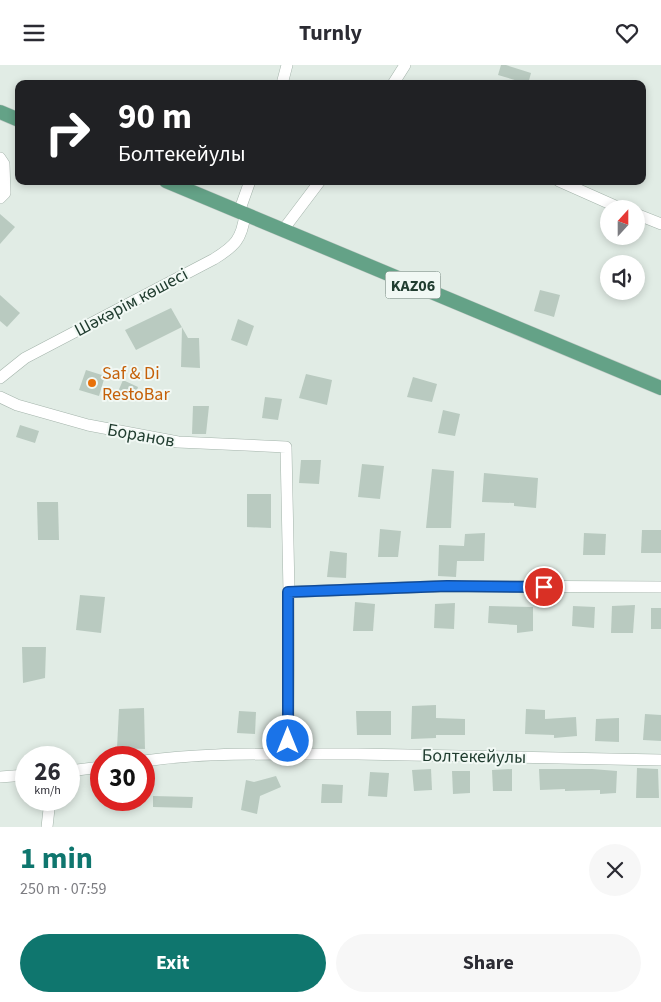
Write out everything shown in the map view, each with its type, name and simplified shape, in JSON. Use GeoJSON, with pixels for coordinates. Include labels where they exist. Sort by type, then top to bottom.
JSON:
{"type":"FeatureCollection","features":[{"type":"Feature","properties":{"kind":"main road"},"geometry":{"type":"LineString","coordinates":[[0,112],[15,118]]}},
{"type":"Feature","properties":{"kind":"main road","name":"KАZ06"},"geometry":{"type":"LineString","coordinates":[[176,185],[661,388]]}},
{"type":"Feature","properties":{"kind":"street"},"geometry":{"type":"LineString","coordinates":[[283,80],[287,65]]}},
{"type":"Feature","properties":{"kind":"street"},"geometry":{"type":"LineString","coordinates":[[397,80],[406,65]]}},
{"type":"Feature","properties":{"kind":"street"},"geometry":{"type":"LineString","coordinates":[[0,158],[4,164],[5,193],[0,198]]}},
{"type":"Feature","properties":{"kind":"street","name":"Шәкәрім көшесі"},"geometry":{"type":"LineString","coordinates":[[0,378],[25,358],[214,259],[231,248],[240,238],[244,227],[242,213],[249,185]]}},
{"type":"Feature","properties":{"kind":"street"},"geometry":{"type":"LineString","coordinates":[[283,230],[317,185]]}},
{"type":"Feature","properties":{"kind":"street"},"geometry":{"type":"LineString","coordinates":[[568,185],[602,200]]}},
{"type":"Feature","properties":{"kind":"street"},"geometry":{"type":"LineString","coordinates":[[645,218],[661,224]]}},
{"type":"Feature","properties":{"kind":"street","name":"Боранов"},"geometry":{"type":"LineString","coordinates":[[0,397],[16,405],[88,425],[178,442],[286,447],[288,592]]}},
{"type":"Feature","properties":{"kind":"street"},"geometry":{"type":"LineString","coordinates":[[288,754],[288,592],[447,586],[661,587]]}},
{"type":"Feature","properties":{"kind":"street","name":"Болтекейулы"},"geometry":{"type":"LineString","coordinates":[[155,760],[226,754],[368,754],[661,760]]}},
{"type":"Feature","properties":{"kind":"street"},"geometry":{"type":"LineString","coordinates":[[0,777],[15,776]]}},
{"type":"Feature","properties":{"kind":"street"},"geometry":{"type":"LineString","coordinates":[[47,827],[49,811]]}},
{"type":"Feature","properties":{"kind":"building"},"geometry":{"type":"Polygon","coordinates":[[[501,65],[531,73],[529,80],[515,80],[498,75],[501,65]]]}},
{"type":"Feature","properties":{"kind":"building"},"geometry":{"type":"Polygon","coordinates":[[[0,214],[15,227],[0,244],[0,214]]]}},
{"type":"Feature","properties":{"kind":"building"},"geometry":{"type":"Polygon","coordinates":[[[540,290],[560,295],[554,317],[534,311],[540,290]]]}},
{"type":"Feature","properties":{"kind":"building"},"geometry":{"type":"Polygon","coordinates":[[[0,295],[20,313],[7,327],[0,321],[0,295]]]}},
{"type":"Feature","properties":{"kind":"building"},"geometry":{"type":"Polygon","coordinates":[[[171,308],[182,327],[136,350],[125,330],[171,308]]]}},
{"type":"Feature","properties":{"kind":"building"},"geometry":{"type":"Polygon","coordinates":[[[238,319],[254,326],[247,346],[231,340],[238,319]]]}},
{"type":"Feature","properties":{"kind":"building"},"geometry":{"type":"Polygon","coordinates":[[[182,327],[188,338],[199,338],[200,368],[181,367],[182,327]]]}},
{"type":"Feature","properties":{"kind":"building"},"geometry":{"type":"Polygon","coordinates":[[[86,370],[105,376],[99,396],[79,390],[86,370]]]}},
{"type":"Feature","properties":{"kind":"building"},"geometry":{"type":"Polygon","coordinates":[[[306,374],[332,380],[327,405],[299,398],[306,374]]]}},
{"type":"Feature","properties":{"kind":"building"},"geometry":{"type":"Polygon","coordinates":[[[413,377],[437,384],[432,402],[407,397],[413,377]]]}},
{"type":"Feature","properties":{"kind":"building"},"geometry":{"type":"Polygon","coordinates":[[[123,380],[138,387],[133,401],[117,394],[123,380]]]}},
{"type":"Feature","properties":{"kind":"building"},"geometry":{"type":"Polygon","coordinates":[[[265,397],[282,399],[278,420],[262,418],[265,397]]]}},
{"type":"Feature","properties":{"kind":"building"},"geometry":{"type":"Polygon","coordinates":[[[193,406],[209,406],[206,434],[192,434],[193,406]]]}},
{"type":"Feature","properties":{"kind":"building"},"geometry":{"type":"Polygon","coordinates":[[[443,410],[460,414],[455,436],[438,433],[443,410]]]}},
{"type":"Feature","properties":{"kind":"building"},"geometry":{"type":"Polygon","coordinates":[[[20,425],[39,431],[35,443],[16,437],[20,425]]]}},
{"type":"Feature","properties":{"kind":"building"},"geometry":{"type":"Polygon","coordinates":[[[301,460],[321,460],[319,484],[299,483],[301,460]]]}},
{"type":"Feature","properties":{"kind":"building"},"geometry":{"type":"Polygon","coordinates":[[[362,464],[384,466],[380,499],[358,497],[362,464]]]}},
{"type":"Feature","properties":{"kind":"building"},"geometry":{"type":"Polygon","coordinates":[[[432,469],[454,471],[451,528],[426,528],[432,469]]]}},
{"type":"Feature","properties":{"kind":"building"},"geometry":{"type":"Polygon","coordinates":[[[484,473],[538,478],[536,508],[514,506],[514,503],[482,502],[484,473]]]}},
{"type":"Feature","properties":{"kind":"building"},"geometry":{"type":"Polygon","coordinates":[[[247,494],[271,494],[271,528],[247,527],[247,494]]]}},
{"type":"Feature","properties":{"kind":"building"},"geometry":{"type":"Polygon","coordinates":[[[37,502],[58,502],[59,540],[38,540],[37,502]]]}},
{"type":"Feature","properties":{"kind":"building"},"geometry":{"type":"Polygon","coordinates":[[[380,529],[401,531],[398,557],[378,557],[380,529]]]}},
{"type":"Feature","properties":{"kind":"building"},"geometry":{"type":"Polygon","coordinates":[[[642,530],[661,530],[661,553],[641,553],[642,530]]]}},
{"type":"Feature","properties":{"kind":"building"},"geometry":{"type":"Polygon","coordinates":[[[485,533],[484,561],[457,561],[456,577],[438,576],[439,545],[464,546],[465,534],[485,533]]]}},
{"type":"Feature","properties":{"kind":"building"},"geometry":{"type":"Polygon","coordinates":[[[584,533],[606,534],[605,555],[583,555],[584,533]]]}},
{"type":"Feature","properties":{"kind":"building"},"geometry":{"type":"Polygon","coordinates":[[[330,551],[347,553],[346,578],[327,577],[330,551]]]}},
{"type":"Feature","properties":{"kind":"building"},"geometry":{"type":"Polygon","coordinates":[[[80,595],[105,597],[101,633],[76,630],[80,595]]]}},
{"type":"Feature","properties":{"kind":"building"},"geometry":{"type":"Polygon","coordinates":[[[355,602],[375,604],[373,631],[353,631],[355,602]]]}},
{"type":"Feature","properties":{"kind":"building"},"geometry":{"type":"Polygon","coordinates":[[[455,603],[454,629],[434,628],[435,604],[455,603]]]}},
{"type":"Feature","properties":{"kind":"building"},"geometry":{"type":"Polygon","coordinates":[[[635,605],[633,633],[611,633],[612,606],[635,605]]]}},
{"type":"Feature","properties":{"kind":"building"},"geometry":{"type":"Polygon","coordinates":[[[489,606],[533,607],[533,631],[517,633],[517,625],[488,623],[489,606]]]}},
{"type":"Feature","properties":{"kind":"building"},"geometry":{"type":"Polygon","coordinates":[[[573,606],[595,607],[594,628],[572,626],[573,606]]]}},
{"type":"Feature","properties":{"kind":"building"},"geometry":{"type":"Polygon","coordinates":[[[651,608],[661,608],[661,629],[651,629],[651,608]]]}},
{"type":"Feature","properties":{"kind":"building"},"geometry":{"type":"Polygon","coordinates":[[[22,647],[46,647],[45,678],[23,683],[22,647]]]}},
{"type":"Feature","properties":{"kind":"building"},"geometry":{"type":"Polygon","coordinates":[[[436,705],[436,718],[465,719],[465,735],[436,735],[436,738],[411,739],[412,706],[436,705]]]}},
{"type":"Feature","properties":{"kind":"building"},"geometry":{"type":"Polygon","coordinates":[[[144,708],[145,746],[117,746],[119,709],[144,708]]]}},
{"type":"Feature","properties":{"kind":"building"},"geometry":{"type":"Polygon","coordinates":[[[526,709],[545,710],[545,719],[576,717],[577,736],[554,738],[554,735],[525,734],[526,709]]]}},
{"type":"Feature","properties":{"kind":"building"},"geometry":{"type":"Polygon","coordinates":[[[239,711],[256,712],[255,734],[237,733],[239,711]]]}},
{"type":"Feature","properties":{"kind":"building"},"geometry":{"type":"Polygon","coordinates":[[[356,711],[391,711],[391,735],[357,735],[356,711]]]}},
{"type":"Feature","properties":{"kind":"building"},"geometry":{"type":"Polygon","coordinates":[[[645,714],[661,715],[661,741],[643,740],[645,714]]]}},
{"type":"Feature","properties":{"kind":"building"},"geometry":{"type":"Polygon","coordinates":[[[619,718],[619,742],[595,741],[596,719],[619,718]]]}},
{"type":"Feature","properties":{"kind":"building"},"geometry":{"type":"Polygon","coordinates":[[[637,768],[658,769],[659,798],[636,798],[637,768]]]}},
{"type":"Feature","properties":{"kind":"building"},"geometry":{"type":"Polygon","coordinates":[[[431,769],[432,790],[414,791],[412,770],[431,769]]]}},
{"type":"Feature","properties":{"kind":"building"},"geometry":{"type":"Polygon","coordinates":[[[512,769],[512,791],[493,791],[492,770],[512,769]]]}},
{"type":"Feature","properties":{"kind":"building"},"geometry":{"type":"Polygon","coordinates":[[[539,769],[617,771],[616,793],[600,794],[600,790],[540,790],[539,769]]]}},
{"type":"Feature","properties":{"kind":"building"},"geometry":{"type":"Polygon","coordinates":[[[452,771],[470,771],[470,793],[453,794],[452,771]]]}},
{"type":"Feature","properties":{"kind":"building"},"geometry":{"type":"Polygon","coordinates":[[[370,772],[389,773],[387,797],[368,796],[370,772]]]}},
{"type":"Feature","properties":{"kind":"building"},"geometry":{"type":"Polygon","coordinates":[[[276,776],[281,787],[260,796],[257,814],[241,810],[246,780],[254,782],[276,776]]]}},
{"type":"Feature","properties":{"kind":"building"},"geometry":{"type":"Polygon","coordinates":[[[322,784],[343,785],[342,803],[321,803],[322,784]]]}},
{"type":"Feature","properties":{"kind":"building"},"geometry":{"type":"Polygon","coordinates":[[[155,796],[193,797],[192,808],[155,807],[155,796]]]}},
{"type":"Feature","properties":{"kind":"place","name":"Saf & Di RestoBar"},"geometry":{"type":"Point","coordinates":[92,383]}},
{"type":"Feature","properties":{"kind":"route"},"geometry":{"type":"LineString","coordinates":[[288,741],[288,592],[447,586],[544,587]]}}]}
